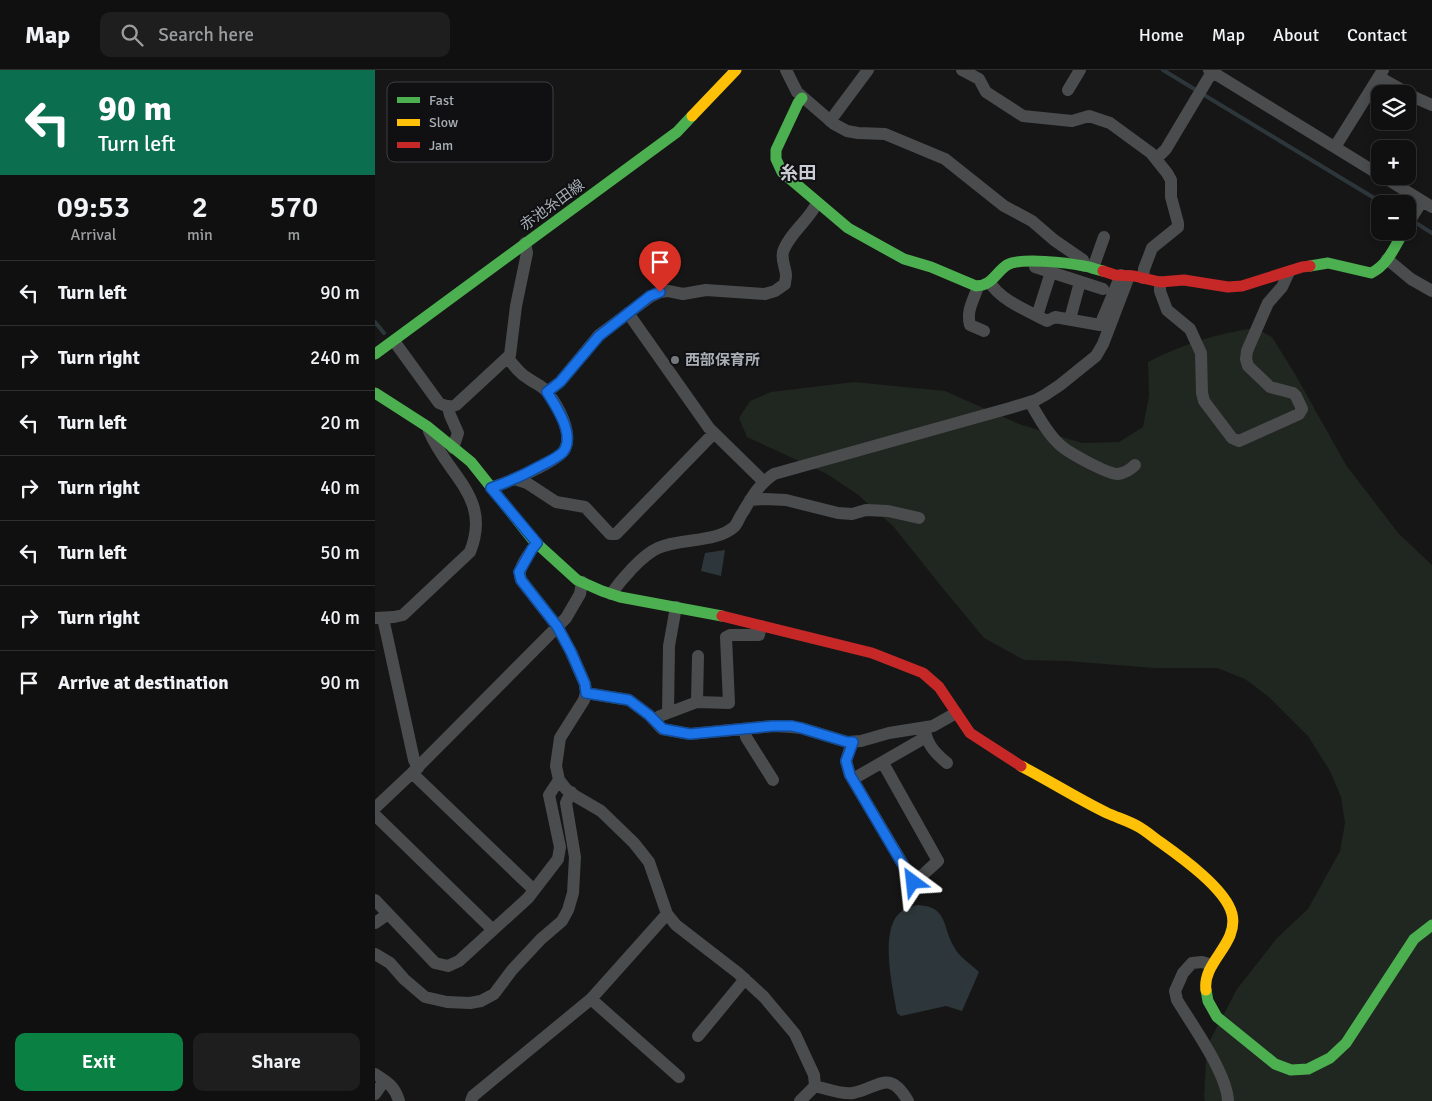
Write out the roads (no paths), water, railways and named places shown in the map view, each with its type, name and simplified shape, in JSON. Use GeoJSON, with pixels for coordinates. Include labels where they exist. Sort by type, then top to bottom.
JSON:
{"type":"FeatureCollection","features":[{"type":"Feature","properties":{"kind":"street","name":"赤池糸田線"},"geometry":{"type":"LineString","coordinates":[[375,354],[677,132],[736,70]]}},
{"type":"Feature","properties":{"kind":"street"},"geometry":{"type":"LineString","coordinates":[[786,70],[802,98],[830,121],[847,130],[858,133],[885,134],[945,159],[1004,206],[1032,221],[1054,240],[1083,260],[1089,267]]}},
{"type":"Feature","properties":{"kind":"street"},"geometry":{"type":"LineString","coordinates":[[830,121],[868,70]]}},
{"type":"Feature","properties":{"kind":"street"},"geometry":{"type":"LineString","coordinates":[[962,70],[979,79],[986,92],[1023,116],[1072,121],[1089,116],[1110,123],[1151,153],[1171,180],[1171,198],[1179,223],[1178,227],[1152,248],[1144,269],[1143,278]]}},
{"type":"Feature","properties":{"kind":"street"},"geometry":{"type":"LineString","coordinates":[[1068,90],[1079,70]]}},
{"type":"Feature","properties":{"kind":"street"},"geometry":{"type":"LineString","coordinates":[[1156,159],[1166,149],[1211,71],[1371,170]]}},
{"type":"Feature","properties":{"kind":"street"},"geometry":{"type":"LineString","coordinates":[[1335,147],[1381,73],[1416,98],[1432,105]]}},
{"type":"Feature","properties":{"kind":"street"},"geometry":{"type":"LineString","coordinates":[[802,98],[776,150],[776,159],[782,172],[817,204],[848,228],[904,258],[984,284],[1047,321],[1055,317],[1101,324],[1125,275]]}},
{"type":"Feature","properties":{"kind":"street"},"geometry":{"type":"LineString","coordinates":[[1396,185],[1427,204],[1416,216]]}},
{"type":"Feature","properties":{"kind":"street"},"geometry":{"type":"LineString","coordinates":[[547,392],[560,382],[599,336],[650,296],[668,291],[683,294],[706,290],[765,294],[775,292],[785,284],[786,275],[782,254],[786,244],[817,204]]}},
{"type":"Feature","properties":{"kind":"street"},"geometry":{"type":"LineString","coordinates":[[1089,267],[1104,236]]}},
{"type":"Feature","properties":{"kind":"street"},"geometry":{"type":"LineString","coordinates":[[984,331],[970,325],[969,321],[969,309],[976,294],[984,284],[1007,265],[1017,261],[1089,267],[1115,275],[1125,275],[1159,282],[1184,280],[1228,287],[1242,286],[1302,267],[1328,263],[1371,273],[1378,271],[1399,240]]}},
{"type":"Feature","properties":{"kind":"street"},"geometry":{"type":"LineString","coordinates":[[394,341],[439,403],[448,407],[457,405],[510,355],[516,306],[527,253],[525,243]]}},
{"type":"Feature","properties":{"kind":"street"},"geometry":{"type":"LineString","coordinates":[[1387,259],[1411,278],[1432,291]]}},
{"type":"Feature","properties":{"kind":"street"},"geometry":{"type":"LineString","coordinates":[[1028,261],[1029,265],[1103,289]]}},
{"type":"Feature","properties":{"kind":"street"},"geometry":{"type":"LineString","coordinates":[[1037,316],[1051,272]]}},
{"type":"Feature","properties":{"kind":"street"},"geometry":{"type":"LineString","coordinates":[[1159,282],[1160,291],[1167,310],[1189,329],[1201,353],[1204,401],[1232,438],[1239,441],[1299,414],[1302,409],[1293,393],[1271,387],[1247,366],[1246,359],[1247,351],[1269,303],[1282,287],[1289,272]]}},
{"type":"Feature","properties":{"kind":"street"},"geometry":{"type":"LineString","coordinates":[[611,594],[644,558],[657,548],[720,534],[735,526],[763,482],[774,474],[1030,402],[1045,395],[1061,385],[1096,356],[1103,344],[1125,275]]}},
{"type":"Feature","properties":{"kind":"street"},"geometry":{"type":"LineString","coordinates":[[1070,319],[1080,282]]}},
{"type":"Feature","properties":{"kind":"street"},"geometry":{"type":"LineString","coordinates":[[628,314],[699,414],[763,482]]}},
{"type":"Feature","properties":{"kind":"street"},"geometry":{"type":"LineString","coordinates":[[491,488],[515,479],[558,456],[565,450],[567,434],[560,412],[547,392],[540,385],[517,370],[508,358]]}},
{"type":"Feature","properties":{"kind":"street"},"geometry":{"type":"LineString","coordinates":[[375,393],[428,427],[471,462],[537,543],[577,580],[611,594],[703,612],[872,653],[923,673],[939,687],[970,733],[1002,755],[1107,813],[1139,827],[1182,858],[1211,882],[1228,903],[1232,914],[1233,928],[1223,950],[1211,965],[1205,981],[1208,1001],[1217,1017],[1275,1064],[1291,1070],[1308,1069],[1330,1058],[1346,1043],[1414,939],[1432,926]]}},
{"type":"Feature","properties":{"kind":"street"},"geometry":{"type":"LineString","coordinates":[[1030,402],[1058,444],[1069,451],[1105,471],[1117,474],[1128,471],[1135,465]]}},
{"type":"Feature","properties":{"kind":"street"},"geometry":{"type":"LineString","coordinates":[[448,407],[458,433],[453,448]]}},
{"type":"Feature","properties":{"kind":"street"},"geometry":{"type":"LineString","coordinates":[[428,427],[434,442],[470,495],[477,518],[475,540],[470,552],[405,614],[379,618],[415,770],[535,890]]}},
{"type":"Feature","properties":{"kind":"street"},"geometry":{"type":"LineString","coordinates":[[515,479],[527,483],[556,502],[585,507],[610,534],[616,534],[715,433]]}},
{"type":"Feature","properties":{"kind":"street"},"geometry":{"type":"LineString","coordinates":[[750,500],[786,500],[838,513],[852,514],[866,510],[888,511],[919,518]]}},
{"type":"Feature","properties":{"kind":"street"},"geometry":{"type":"LineString","coordinates":[[537,543],[519,572],[521,580],[557,626],[575,660],[585,684],[586,693],[584,700],[560,738],[556,766],[559,780],[577,797],[601,811],[635,843],[649,862],[667,914],[685,932],[764,997],[795,1034],[814,1075],[815,1086]]}},
{"type":"Feature","properties":{"kind":"street"},"geometry":{"type":"LineString","coordinates":[[375,808],[566,618],[580,594],[582,582]]}},
{"type":"Feature","properties":{"kind":"street"},"geometry":{"type":"LineString","coordinates":[[668,712],[669,646],[676,607]]}},
{"type":"Feature","properties":{"kind":"street"},"geometry":{"type":"LineString","coordinates":[[654,720],[668,712],[697,702],[729,703],[726,637],[730,635],[759,635],[761,626]]}},
{"type":"Feature","properties":{"kind":"street"},"geometry":{"type":"LineString","coordinates":[[697,702],[698,656]]}},
{"type":"Feature","properties":{"kind":"street"},"geometry":{"type":"LineString","coordinates":[[586,693],[629,700],[663,729],[690,734],[792,726],[847,742],[853,742],[889,732],[925,732]]}},
{"type":"Feature","properties":{"kind":"street"},"geometry":{"type":"LineString","coordinates":[[853,779],[883,762],[933,726],[957,713]]}},
{"type":"Feature","properties":{"kind":"street"},"geometry":{"type":"LineString","coordinates":[[745,729],[746,737],[773,780]]}},
{"type":"Feature","properties":{"kind":"street"},"geometry":{"type":"LineString","coordinates":[[925,732],[935,753],[947,764]]}},
{"type":"Feature","properties":{"kind":"street"},"geometry":{"type":"LineString","coordinates":[[853,742],[846,761],[850,775],[913,882],[938,861],[883,762]]}},
{"type":"Feature","properties":{"kind":"street"},"geometry":{"type":"LineString","coordinates":[[375,900],[435,963],[448,966],[459,961],[535,890],[558,858],[560,847],[549,795],[559,780]]}},
{"type":"Feature","properties":{"kind":"street"},"geometry":{"type":"LineString","coordinates":[[375,954],[390,963],[425,998],[447,1002],[470,1003],[481,1001],[494,994],[512,970],[535,945],[562,921],[568,910],[573,893],[575,857],[566,803],[571,792]]}},
{"type":"Feature","properties":{"kind":"street"},"geometry":{"type":"LineString","coordinates":[[375,815],[493,930]]}},
{"type":"Feature","properties":{"kind":"street"},"geometry":{"type":"LineString","coordinates":[[375,923],[388,914]]}},
{"type":"Feature","properties":{"kind":"street"},"geometry":{"type":"LineString","coordinates":[[471,1101],[473,1096],[591,999],[667,914]]}},
{"type":"Feature","properties":{"kind":"street"},"geometry":{"type":"LineString","coordinates":[[1211,965],[1201,962],[1192,963],[1183,973],[1175,990],[1177,1000],[1224,1080],[1229,1101]]}},
{"type":"Feature","properties":{"kind":"street"},"geometry":{"type":"LineString","coordinates":[[698,1036],[745,980]]}},
{"type":"Feature","properties":{"kind":"street"},"geometry":{"type":"LineString","coordinates":[[591,999],[679,1077]]}},
{"type":"Feature","properties":{"kind":"street"},"geometry":{"type":"LineString","coordinates":[[375,1094],[380,1078],[396,1092],[399,1101]]}},
{"type":"Feature","properties":{"kind":"street"},"geometry":{"type":"LineString","coordinates":[[815,1086],[858,1097],[877,1084],[887,1082],[897,1085],[908,1101]]}},
{"type":"Feature","properties":{"kind":"street"},"geometry":{"type":"LineString","coordinates":[[800,1101],[815,1086]]}},
{"type":"Feature","properties":{"kind":"waterway"},"geometry":{"type":"LineString","coordinates":[[1163,70],[1371,196]]}},
{"type":"Feature","properties":{"kind":"waterway"},"geometry":{"type":"LineString","coordinates":[[1416,223],[1432,233]]}},
{"type":"Feature","properties":{"kind":"waterway"},"geometry":{"type":"LineString","coordinates":[[375,322],[384,333]]}},
{"type":"Feature","properties":{"kind":"place","name":"西部保育所"},"geometry":{"type":"Point","coordinates":[675,360]}},
{"type":"Feature","properties":{"kind":"district","name":"糸田"},"geometry":{"type":"Point","coordinates":[798,173]}}]}
